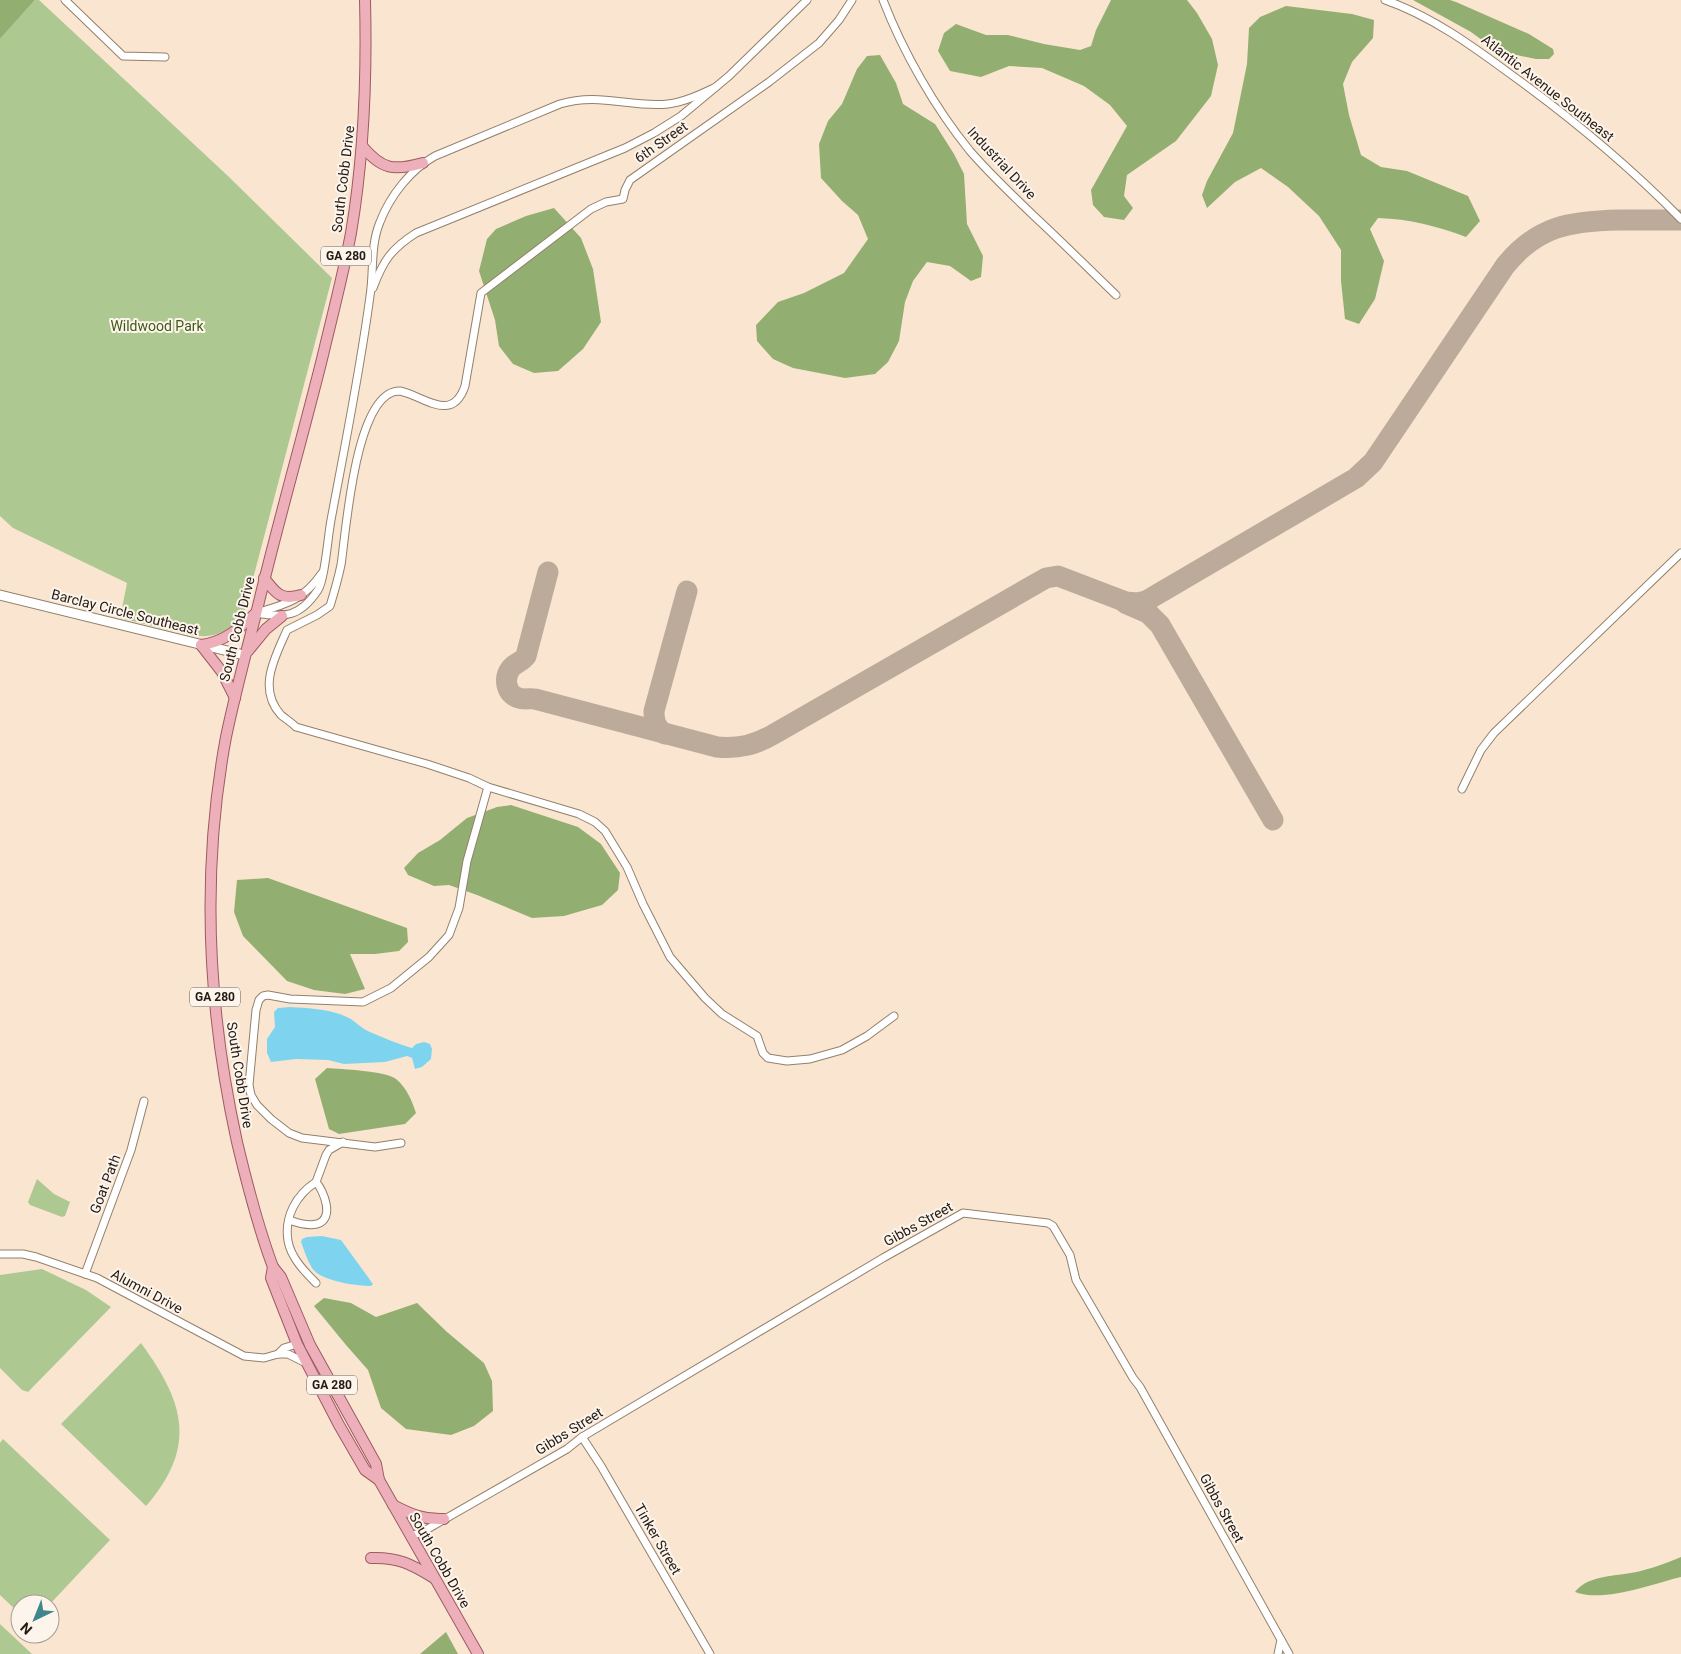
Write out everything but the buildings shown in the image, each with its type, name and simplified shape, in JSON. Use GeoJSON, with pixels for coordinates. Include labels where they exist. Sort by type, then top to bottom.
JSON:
{"type":"FeatureCollection","features":[{"type":"Feature","properties":{"kind":"main road","name":"South Cobb Drive"},"geometry":{"type":"LineString","coordinates":[[365,0],[366,87],[362,146],[355,206],[345,262],[313,393],[244,655],[219,780],[212,841],[210,896],[214,983],[228,1099],[248,1184],[273,1267],[281,1277],[310,1344],[376,1464],[379,1480],[478,1654]]}},
{"type":"Feature","properties":{"kind":"main road"},"geometry":{"type":"LineString","coordinates":[[362,146],[373,158],[386,166],[400,168],[423,163]]}},
{"type":"Feature","properties":{"kind":"main road"},"geometry":{"type":"LineString","coordinates":[[264,578],[275,592],[282,597],[290,598],[301,595]]}},
{"type":"Feature","properties":{"kind":"main road"},"geometry":{"type":"LineString","coordinates":[[234,698],[222,672],[201,645],[226,637],[240,628],[256,613]]}},
{"type":"Feature","properties":{"kind":"main road"},"geometry":{"type":"LineString","coordinates":[[244,655],[266,629],[282,616]]}},
{"type":"Feature","properties":{"kind":"main road","name":"South Cobb Drive"},"geometry":{"type":"LineString","coordinates":[[273,1267],[271,1278],[297,1344],[365,1470],[379,1480]]}},
{"type":"Feature","properties":{"kind":"main road"},"geometry":{"type":"LineString","coordinates":[[297,1344],[310,1344]]}},
{"type":"Feature","properties":{"kind":"main road"},"geometry":{"type":"LineString","coordinates":[[392,1504],[418,1517],[433,1520],[444,1519]]}},
{"type":"Feature","properties":{"kind":"main road"},"geometry":{"type":"LineString","coordinates":[[371,1558],[388,1557],[402,1560],[435,1578]]}},
{"type":"Feature","properties":{"kind":"street"},"geometry":{"type":"LineString","coordinates":[[66,0],[123,56],[165,57]]}},
{"type":"Feature","properties":{"kind":"street"},"geometry":{"type":"LineString","coordinates":[[371,294],[380,269],[388,256],[399,244],[416,233],[625,148],[682,116],[716,87],[807,0]]}},
{"type":"Feature","properties":{"kind":"street","name":"6th Street"},"geometry":{"type":"LineString","coordinates":[[488,787],[469,778],[427,764],[296,728],[280,714],[272,700],[268,684],[272,663],[287,630],[317,615],[330,606],[341,564],[347,508],[354,469],[371,418],[383,398],[395,391],[406,392],[433,404],[444,406],[459,398],[465,386],[481,293],[591,209],[606,202],[623,200],[624,190],[630,180],[769,82],[820,43],[839,20],[852,0]]}},
{"type":"Feature","properties":{"kind":"street","name":"Industrial Drive"},"geometry":{"type":"LineString","coordinates":[[883,0],[898,37],[941,110],[970,150],[1007,190],[1116,295]]}},
{"type":"Feature","properties":{"kind":"street","name":"Atlantic Avenue Southeast"},"geometry":{"type":"LineString","coordinates":[[1385,0],[1434,22],[1466,42],[1544,98],[1635,174],[1681,219]]}},
{"type":"Feature","properties":{"kind":"street"},"geometry":{"type":"LineString","coordinates":[[256,613],[282,616],[297,611],[308,602],[320,585],[357,386],[371,294],[372,251],[379,222],[396,192],[423,163],[446,151],[572,100],[596,98],[668,104],[690,99],[716,87]]}},
{"type":"Feature","properties":{"kind":"street"},"geometry":{"type":"LineString","coordinates":[[1462,789],[1481,750],[1494,733],[1681,553]]}},
{"type":"Feature","properties":{"kind":"street"},"geometry":{"type":"LineString","coordinates":[[256,613],[287,604],[301,595],[322,572]]}},
{"type":"Feature","properties":{"kind":"street","name":"Barclay Circle Southeast"},"geometry":{"type":"LineString","coordinates":[[0,595],[244,655]]}},
{"type":"Feature","properties":{"kind":"street"},"geometry":{"type":"LineString","coordinates":[[401,1143],[375,1147],[302,1138],[289,1133],[271,1120],[257,1106],[249,1086],[256,1010],[259,1000],[263,996],[268,995],[290,1000],[363,1002],[391,988],[429,957],[449,935],[459,908],[467,861],[488,787],[580,814],[595,822],[605,831],[627,867],[643,904],[670,957],[690,982],[722,1014],[757,1036],[763,1053],[768,1058],[787,1061],[810,1059],[842,1050],[867,1036],[894,1016]]}},
{"type":"Feature","properties":{"kind":"street","name":"Goat Path"},"geometry":{"type":"LineString","coordinates":[[85,1274],[132,1150],[144,1101]]}},
{"type":"Feature","properties":{"kind":"street"},"geometry":{"type":"LineString","coordinates":[[316,1283],[294,1258],[288,1242],[291,1209],[302,1193],[316,1182],[329,1150],[343,1142]]}},
{"type":"Feature","properties":{"kind":"street"},"geometry":{"type":"LineString","coordinates":[[289,1220],[302,1224],[318,1224],[322,1221],[327,1210],[326,1199],[316,1182]]}},
{"type":"Feature","properties":{"kind":"street","name":"Gibbs Street"},"geometry":{"type":"LineString","coordinates":[[411,1536],[424,1531],[567,1449],[582,1437],[883,1258],[963,1213],[1048,1223],[1053,1226],[1070,1255],[1076,1280],[1140,1387],[1289,1654]]}},
{"type":"Feature","properties":{"kind":"street","name":"Alumni Drive"},"geometry":{"type":"LineString","coordinates":[[0,1254],[36,1256],[85,1274],[110,1285],[239,1354],[259,1358],[288,1354],[307,1364]]}},
{"type":"Feature","properties":{"kind":"street","name":"Alumni Drive"},"geometry":{"type":"LineString","coordinates":[[278,1354],[284,1348],[297,1344]]}},
{"type":"Feature","properties":{"kind":"street","name":"Tinker Street"},"geometry":{"type":"LineString","coordinates":[[582,1437],[601,1466],[710,1654]]}},
{"type":"Feature","properties":{"kind":"street"},"geometry":{"type":"LineString","coordinates":[[1278,1654],[1281,1640]]}},
{"type":"Feature","properties":{"kind":"green space"},"geometry":{"type":"Polygon","coordinates":[[[0,0],[35,0],[0,39],[0,0]]]}},
{"type":"Feature","properties":{"kind":"green space","name":"Wildwood Park"},"geometry":{"type":"Polygon","coordinates":[[[35,0],[39,0],[228,176],[332,278],[244,613],[226,630],[214,635],[190,635],[120,618],[127,583],[13,528],[0,516],[0,39],[35,0]]]}},
{"type":"Feature","properties":{"kind":"green space"},"geometry":{"type":"Polygon","coordinates":[[[1111,0],[1187,0],[1212,39],[1218,65],[1211,96],[1176,141],[1127,175],[1124,196],[1133,208],[1124,220],[1104,217],[1093,205],[1091,190],[1127,126],[1110,105],[1084,86],[1042,68],[1009,66],[981,77],[950,71],[938,51],[944,33],[956,24],[986,35],[1008,35],[1080,50],[1091,46],[1096,30],[1111,0]]]}},
{"type":"Feature","properties":{"kind":"green space"},"geometry":{"type":"Polygon","coordinates":[[[1413,0],[1450,0],[1456,2],[1529,34],[1553,49],[1554,54],[1549,59],[1536,59],[1497,51],[1471,32],[1413,0]]]}},
{"type":"Feature","properties":{"kind":"green space"},"geometry":{"type":"Polygon","coordinates":[[[1286,6],[1352,14],[1374,20],[1373,38],[1352,62],[1343,84],[1349,115],[1361,155],[1381,167],[1407,171],[1468,196],[1480,221],[1466,237],[1423,224],[1378,218],[1370,229],[1384,261],[1375,299],[1359,324],[1345,319],[1341,281],[1341,250],[1319,216],[1288,187],[1261,168],[1235,182],[1207,208],[1202,195],[1207,181],[1233,133],[1247,64],[1249,28],[1260,17],[1286,6]]]}},
{"type":"Feature","properties":{"kind":"green space"},"geometry":{"type":"Polygon","coordinates":[[[880,55],[896,83],[903,104],[935,124],[964,174],[967,224],[983,256],[981,277],[971,281],[950,266],[927,262],[913,281],[905,302],[899,341],[888,362],[875,374],[845,378],[793,368],[773,359],[757,341],[756,325],[778,302],[804,293],[844,273],[868,239],[858,215],[821,178],[819,144],[828,121],[842,104],[857,69],[867,56],[880,55]]]}},
{"type":"Feature","properties":{"kind":"green space"},"geometry":{"type":"Polygon","coordinates":[[[554,208],[581,238],[593,269],[601,322],[583,349],[558,371],[534,373],[513,364],[499,346],[495,320],[479,271],[487,239],[496,229],[526,216],[554,208]]]}},
{"type":"Feature","properties":{"kind":"green space"},"geometry":{"type":"Polygon","coordinates":[[[511,805],[578,827],[601,844],[620,873],[618,890],[602,905],[564,916],[532,918],[449,885],[434,886],[408,875],[404,868],[418,853],[440,840],[467,818],[497,807],[511,805]]]}},
{"type":"Feature","properties":{"kind":"green space"},"geometry":{"type":"Polygon","coordinates":[[[268,878],[407,928],[408,942],[399,951],[375,954],[350,954],[365,989],[345,994],[314,990],[287,981],[243,936],[234,912],[237,880],[268,878]]]}},
{"type":"Feature","properties":{"kind":"green space"},"geometry":{"type":"Polygon","coordinates":[[[327,1068],[391,1076],[406,1091],[416,1113],[405,1124],[339,1134],[329,1129],[315,1079],[327,1068]]]}},
{"type":"Feature","properties":{"kind":"green space"},"geometry":{"type":"Polygon","coordinates":[[[37,1179],[54,1194],[70,1202],[65,1216],[62,1217],[30,1205],[28,1202],[37,1179]]]}},
{"type":"Feature","properties":{"kind":"green space"},"geometry":{"type":"Polygon","coordinates":[[[42,1269],[86,1290],[111,1307],[28,1392],[22,1390],[0,1368],[0,1275],[42,1269]]]}},
{"type":"Feature","properties":{"kind":"green space"},"geometry":{"type":"Polygon","coordinates":[[[324,1298],[351,1303],[376,1317],[417,1303],[447,1332],[484,1363],[492,1381],[493,1411],[474,1426],[451,1435],[406,1429],[381,1408],[368,1370],[314,1306],[324,1298]]]}},
{"type":"Feature","properties":{"kind":"green space"},"geometry":{"type":"Polygon","coordinates":[[[141,1343],[156,1364],[167,1385],[175,1405],[179,1424],[179,1444],[173,1464],[162,1484],[146,1506],[61,1424],[141,1343]]]}},
{"type":"Feature","properties":{"kind":"green space"},"geometry":{"type":"Polygon","coordinates":[[[3,1439],[110,1540],[59,1594],[10,1594],[10,1604],[0,1595],[0,1443],[3,1439]]]}},
{"type":"Feature","properties":{"kind":"green space"},"geometry":{"type":"Polygon","coordinates":[[[1681,1557],[1681,1577],[1613,1594],[1586,1595],[1575,1592],[1581,1586],[1606,1576],[1644,1570],[1681,1557]]]}},
{"type":"Feature","properties":{"kind":"green space"},"geometry":{"type":"Polygon","coordinates":[[[0,1624],[10,1633],[10,1644],[21,1644],[32,1654],[0,1654],[0,1624]]]}},
{"type":"Feature","properties":{"kind":"green space"},"geometry":{"type":"Polygon","coordinates":[[[446,1632],[458,1654],[420,1654],[446,1632]]]}},
{"type":"Feature","properties":{"kind":"water"},"geometry":{"type":"Polygon","coordinates":[[[278,1008],[319,1009],[340,1014],[350,1018],[369,1032],[412,1048],[416,1044],[424,1042],[430,1044],[432,1049],[431,1059],[422,1067],[415,1069],[412,1058],[407,1056],[385,1062],[344,1064],[328,1060],[296,1059],[271,1062],[267,1053],[267,1039],[275,1027],[274,1012],[278,1008]]]}},
{"type":"Feature","properties":{"kind":"water"},"geometry":{"type":"Polygon","coordinates":[[[322,1236],[341,1240],[373,1284],[371,1286],[348,1284],[316,1273],[309,1262],[301,1242],[302,1239],[307,1237],[322,1236]]]}},
{"type":"Feature","properties":{"kind":"taxiway"},"geometry":{"type":"LineString","coordinates":[[548,572],[526,656],[511,668],[507,676],[507,686],[511,693],[521,699],[535,699],[717,747],[740,747],[760,741],[1046,578],[1058,576],[1126,602],[1137,603],[1146,601],[1356,478],[1373,462],[1505,266],[1529,242],[1542,234],[1570,224],[1619,220],[1681,220]]}},
{"type":"Feature","properties":{"kind":"taxiway"},"geometry":{"type":"LineString","coordinates":[[665,734],[656,724],[654,711],[687,591]]}},
{"type":"Feature","properties":{"kind":"taxiway"},"geometry":{"type":"LineString","coordinates":[[1125,603],[1148,613],[1160,625],[1273,820]]}}]}
